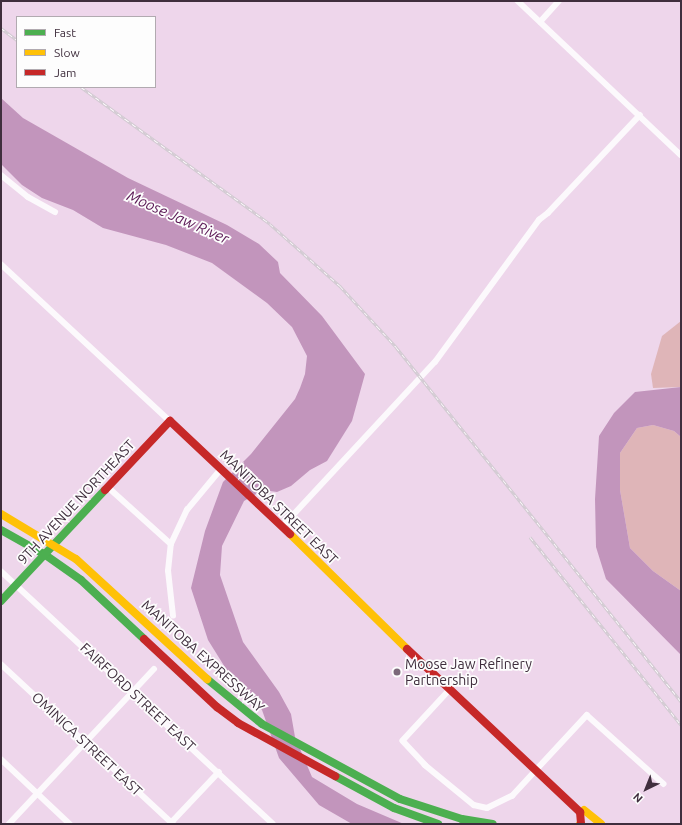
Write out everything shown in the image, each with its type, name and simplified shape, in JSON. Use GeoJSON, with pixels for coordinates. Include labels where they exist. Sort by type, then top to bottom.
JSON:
{"type":"FeatureCollection","features":[{"type":"Feature","properties":{"kind":"main road","name":"MANITOBA STREET EAST"},"geometry":{"type":"LineString","coordinates":[[170,421],[256,500],[450,690],[537,769],[580,812],[582,824]]}},
{"type":"Feature","properties":{"kind":"main road","name":"9TH AVENUE NORTHEAST"},"geometry":{"type":"LineString","coordinates":[[1,601],[170,421]]}},
{"type":"Feature","properties":{"kind":"main road","name":"MANITOBA EXPRESSWAY"},"geometry":{"type":"LineString","coordinates":[[1,514],[54,544],[102,582],[212,684],[262,724],[400,798],[462,819],[493,824]]}},
{"type":"Feature","properties":{"kind":"main road","name":"MANITOBA EXPRESSWAY"},"geometry":{"type":"LineString","coordinates":[[1,530],[44,554],[81,580],[217,707],[265,740],[394,808],[438,824]]}},
{"type":"Feature","properties":{"kind":"main road","name":"MANITOBA STREET EAST"},"geometry":{"type":"LineString","coordinates":[[537,769],[541,770],[584,810],[582,824]]}},
{"type":"Feature","properties":{"kind":"main road"},"geometry":{"type":"LineString","coordinates":[[584,810],[601,824]]}},
{"type":"Feature","properties":{"kind":"street"},"geometry":{"type":"LineString","coordinates":[[518,1],[681,155]]}},
{"type":"Feature","properties":{"kind":"street"},"geometry":{"type":"LineString","coordinates":[[540,22],[559,1]]}},
{"type":"Feature","properties":{"kind":"street"},"geometry":{"type":"LineString","coordinates":[[282,526],[435,362],[539,220],[551,211],[642,117]]}},
{"type":"Feature","properties":{"kind":"street"},"geometry":{"type":"LineString","coordinates":[[1,175],[28,197],[55,212]]}},
{"type":"Feature","properties":{"kind":"street","name":"MANITOBA STREET EAST"},"geometry":{"type":"LineString","coordinates":[[1,264],[170,421]]}},
{"type":"Feature","properties":{"kind":"street"},"geometry":{"type":"LineString","coordinates":[[173,616],[168,571],[171,544],[187,510],[223,471]]}},
{"type":"Feature","properties":{"kind":"street"},"geometry":{"type":"LineString","coordinates":[[108,487],[171,544]]}},
{"type":"Feature","properties":{"kind":"street","name":"FAIRFORD STREET EAST"},"geometry":{"type":"LineString","coordinates":[[1,571],[133,692],[273,824]]}},
{"type":"Feature","properties":{"kind":"street","name":"OMINICA STREET EAST"},"geometry":{"type":"LineString","coordinates":[[1,664],[171,824]]}},
{"type":"Feature","properties":{"kind":"street"},"geometry":{"type":"LineString","coordinates":[[9,824],[154,669]]}},
{"type":"Feature","properties":{"kind":"street"},"geometry":{"type":"LineString","coordinates":[[450,690],[403,741],[425,765],[474,806],[487,808],[512,796],[587,715],[664,784]]}},
{"type":"Feature","properties":{"kind":"street"},"geometry":{"type":"LineString","coordinates":[[1,759],[70,824]]}},
{"type":"Feature","properties":{"kind":"street"},"geometry":{"type":"LineString","coordinates":[[171,824],[219,772]]}},
{"type":"Feature","properties":{"kind":"shaded area"},"geometry":{"type":"Polygon","coordinates":[[[681,321],[681,387],[653,388],[651,374],[662,336],[681,321]]]}},
{"type":"Feature","properties":{"kind":"shaded area"},"geometry":{"type":"Polygon","coordinates":[[[653,425],[674,431],[681,437],[681,591],[653,571],[630,548],[620,490],[620,453],[637,428],[653,425]]]}},
{"type":"Feature","properties":{"kind":"water","name":"Moose Jaw River"},"geometry":{"type":"Polygon","coordinates":[[[1,98],[23,118],[128,178],[227,225],[259,244],[278,262],[280,273],[322,316],[365,374],[352,421],[327,461],[310,470],[291,486],[277,492],[263,490],[244,501],[222,546],[220,575],[243,642],[279,692],[291,714],[295,737],[312,777],[357,804],[404,824],[352,824],[319,805],[279,758],[262,710],[247,690],[236,685],[208,640],[191,588],[205,531],[223,482],[251,454],[295,399],[300,388],[305,374],[307,356],[292,327],[267,303],[212,263],[166,245],[103,228],[73,210],[42,198],[22,185],[1,164],[1,98]]]}},
{"type":"Feature","properties":{"kind":"water"},"geometry":{"type":"Polygon","coordinates":[[[681,387],[681,437],[674,431],[653,425],[637,428],[620,453],[620,490],[630,548],[653,571],[681,591],[681,655],[606,579],[596,547],[595,499],[599,436],[614,413],[635,392],[681,387]]]}},
{"type":"Feature","properties":{"kind":"railway"},"geometry":{"type":"LineString","coordinates":[[1,28],[16,39]]}},
{"type":"Feature","properties":{"kind":"railway"},"geometry":{"type":"LineString","coordinates":[[82,88],[270,224],[340,286],[396,347],[681,702]]}},
{"type":"Feature","properties":{"kind":"railway"},"geometry":{"type":"LineString","coordinates":[[530,537],[681,725]]}},
{"type":"Feature","properties":{"kind":"traffic: fast"},"geometry":{"type":"LineString","coordinates":[[1,601],[105,490]]}},
{"type":"Feature","properties":{"kind":"traffic: fast"},"geometry":{"type":"LineString","coordinates":[[1,530],[44,554],[81,580],[144,639]]}},
{"type":"Feature","properties":{"kind":"traffic: fast"},"geometry":{"type":"LineString","coordinates":[[207,679],[262,724],[400,799],[462,819],[493,824]]}},
{"type":"Feature","properties":{"kind":"traffic: fast"},"geometry":{"type":"LineString","coordinates":[[335,776],[394,808],[438,824]]}},
{"type":"Feature","properties":{"kind":"traffic: slow"},"geometry":{"type":"LineString","coordinates":[[1,514],[76,559],[207,679]]}},
{"type":"Feature","properties":{"kind":"traffic: slow"},"geometry":{"type":"LineString","coordinates":[[290,534],[407,649]]}},
{"type":"Feature","properties":{"kind":"traffic: slow"},"geometry":{"type":"LineString","coordinates":[[584,810],[601,824]]}},
{"type":"Feature","properties":{"kind":"traffic: jam"},"geometry":{"type":"LineString","coordinates":[[105,490],[170,421],[290,534]]}},
{"type":"Feature","properties":{"kind":"traffic: jam"},"geometry":{"type":"LineString","coordinates":[[144,639],[217,707],[238,723],[335,776]]}},
{"type":"Feature","properties":{"kind":"traffic: jam"},"geometry":{"type":"LineString","coordinates":[[407,649],[580,812],[581,824]]}},
{"type":"Feature","properties":{"kind":"place","name":"Moose Jaw Refinery Partnership"},"geometry":{"type":"Point","coordinates":[397,672]}}]}
